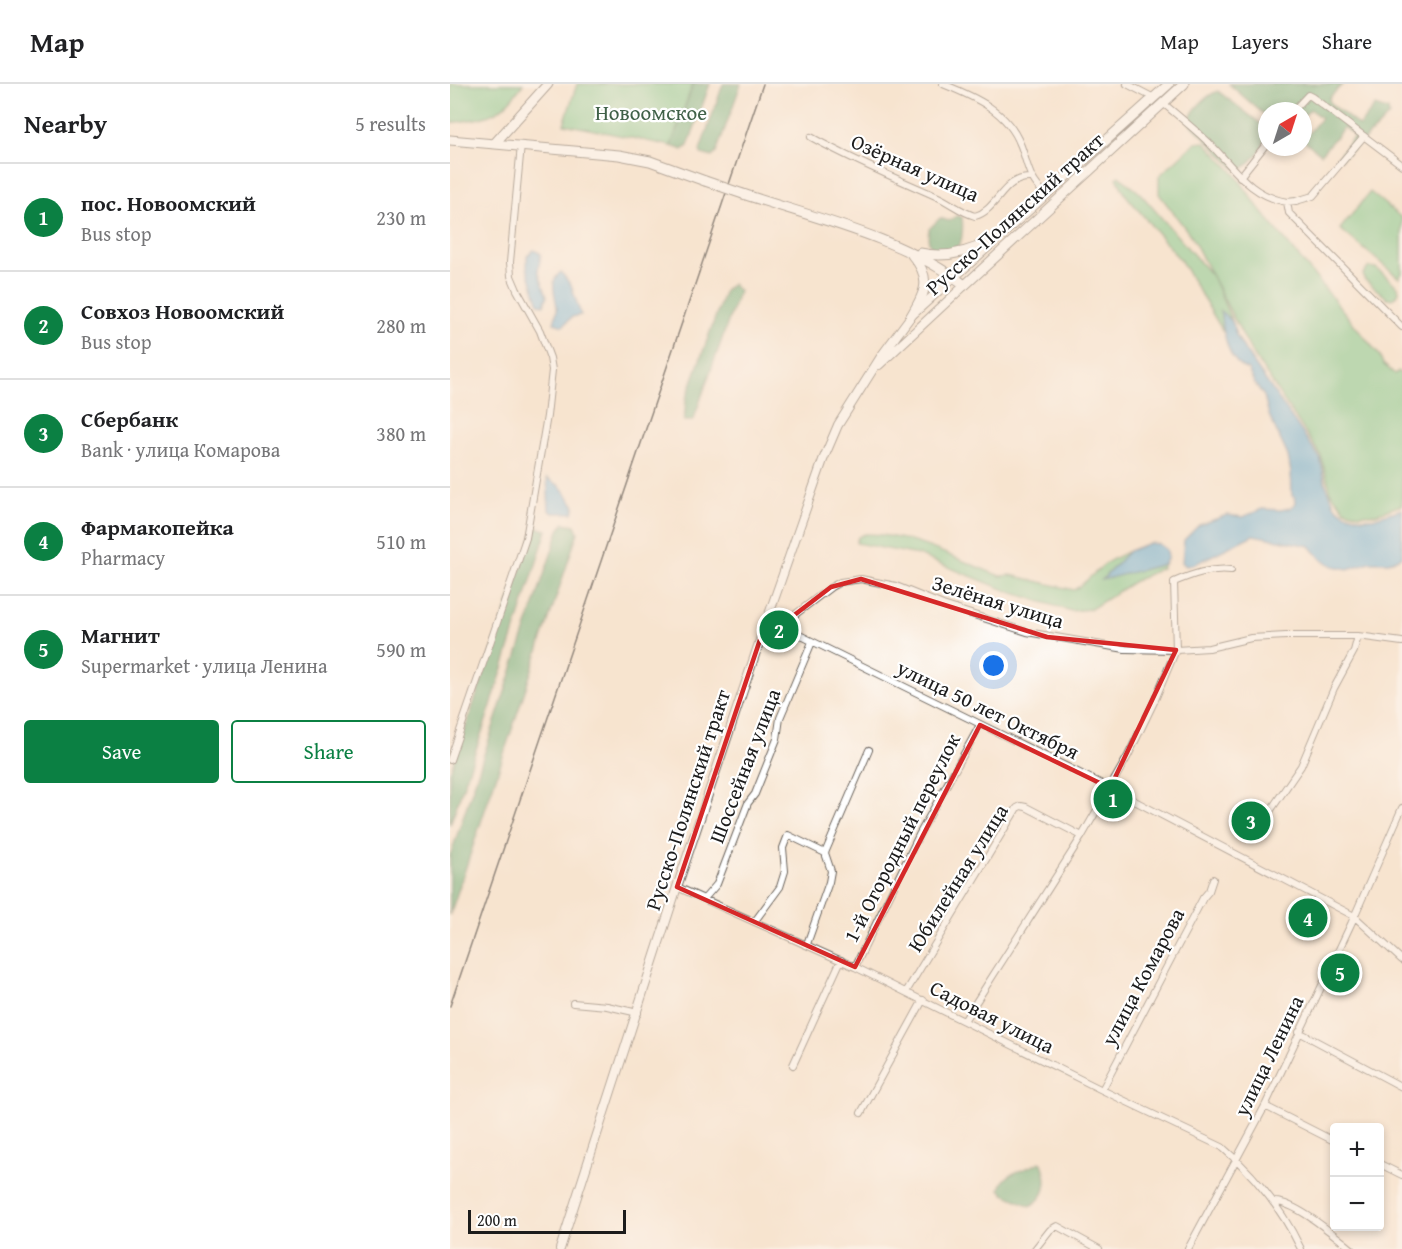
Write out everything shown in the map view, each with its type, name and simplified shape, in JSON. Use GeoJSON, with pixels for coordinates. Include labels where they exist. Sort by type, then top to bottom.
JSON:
{"type":"FeatureCollection","features":[{"type":"Feature","properties":{"kind":"main road"},"geometry":{"type":"LineString","coordinates":[[495,143],[548,84]]}},
{"type":"Feature","properties":{"kind":"main road","name":"Русско-Полянский тракт"},"geometry":{"type":"LineString","coordinates":[[872,372],[1158,100],[1169,84]]}},
{"type":"Feature","properties":{"kind":"main road","name":"Русско-Полянский тракт"},"geometry":{"type":"LineString","coordinates":[[560,1249],[638,1014],[677,886],[767,619],[830,443],[846,412],[882,355],[911,316],[1046,195],[1158,100],[1184,84]]}},
{"type":"Feature","properties":{"kind":"main road"},"geometry":{"type":"LineString","coordinates":[[450,140],[634,157],[906,249],[927,254],[956,253],[978,248],[1007,230]]}},
{"type":"Feature","properties":{"kind":"main road"},"geometry":{"type":"LineString","coordinates":[[906,249],[954,276],[965,285]]}},
{"type":"Feature","properties":{"kind":"main road"},"geometry":{"type":"LineString","coordinates":[[906,249],[919,262],[926,280],[922,298],[911,316]]}},
{"type":"Feature","properties":{"kind":"street"},"geometry":{"type":"LineString","coordinates":[[942,84],[985,104],[1002,115],[1018,139],[1031,177],[1046,195]]}},
{"type":"Feature","properties":{"kind":"street"},"geometry":{"type":"LineString","coordinates":[[1127,84],[1158,100],[1208,141],[1240,177],[1260,193],[1287,202],[1313,196],[1364,136]]}},
{"type":"Feature","properties":{"kind":"street"},"geometry":{"type":"LineString","coordinates":[[1301,102],[1308,95],[1402,165]]}},
{"type":"Feature","properties":{"kind":"street","name":"Озёрная улица"},"geometry":{"type":"LineString","coordinates":[[811,137],[840,153],[975,216],[987,210],[1015,181],[1031,177]]}},
{"type":"Feature","properties":{"kind":"street"},"geometry":{"type":"LineString","coordinates":[[450,760],[526,538],[547,416],[552,370],[550,358],[540,332],[511,276],[510,262],[521,145]]}},
{"type":"Feature","properties":{"kind":"street"},"geometry":{"type":"LineString","coordinates":[[1240,177],[1258,154]]}},
{"type":"Feature","properties":{"kind":"street"},"geometry":{"type":"LineString","coordinates":[[1287,202],[1289,213],[1402,327]]}},
{"type":"Feature","properties":{"kind":"street"},"geometry":{"type":"LineString","coordinates":[[964,1021],[1082,836],[1134,746],[1176,650],[1174,582],[1193,574],[1217,569],[1231,570]]}},
{"type":"Feature","properties":{"kind":"street","name":"Зелёная улица"},"geometry":{"type":"LineString","coordinates":[[780,626],[831,587],[840,582],[861,579],[896,586],[996,623],[1047,637],[1125,649],[1209,648],[1260,637],[1358,636],[1402,642]]}},
{"type":"Feature","properties":{"kind":"street","name":"улица 50 лет Октября"},"geometry":{"type":"LineString","coordinates":[[767,619],[1110,788],[1354,916],[1402,960]]}},
{"type":"Feature","properties":{"kind":"street"},"geometry":{"type":"LineString","coordinates":[[1253,836],[1301,766],[1334,688],[1354,651],[1358,636]]}},
{"type":"Feature","properties":{"kind":"street","name":"Шоссейная улица"},"geometry":{"type":"LineString","coordinates":[[704,899],[717,884],[748,803],[755,794],[777,739],[780,718],[812,642]]}},
{"type":"Feature","properties":{"kind":"street","name":"1-й Огородный переулок"},"geometry":{"type":"LineString","coordinates":[[855,967],[919,835],[980,725]]}},
{"type":"Feature","properties":{"kind":"street"},"geometry":{"type":"LineString","coordinates":[[807,944],[830,882],[831,871],[825,853],[869,750]]}},
{"type":"Feature","properties":{"kind":"street","name":"Юбилейная улица"},"geometry":{"type":"LineString","coordinates":[[906,992],[1017,808],[1026,807],[1082,836]]}},
{"type":"Feature","properties":{"kind":"street","name":"улица Ленина"},"geometry":{"type":"LineString","coordinates":[[1188,1249],[1265,1106],[1402,808]]}},
{"type":"Feature","properties":{"kind":"street"},"geometry":{"type":"LineString","coordinates":[[755,921],[780,887],[784,871],[783,848],[788,835],[825,853]]}},
{"type":"Feature","properties":{"kind":"street","name":"улица Комарова"},"geometry":{"type":"LineString","coordinates":[[1102,1090],[1197,908],[1209,891],[1213,879]]}},
{"type":"Feature","properties":{"kind":"street","name":"Садовая улица"},"geometry":{"type":"LineString","coordinates":[[677,886],[841,960],[1222,1148],[1235,1158],[1275,1202],[1301,1249]]}},
{"type":"Feature","properties":{"kind":"street","name":"1-й Огородный переулок"},"geometry":{"type":"LineString","coordinates":[[793,1065],[841,960]]}},
{"type":"Feature","properties":{"kind":"street"},"geometry":{"type":"LineString","coordinates":[[861,1113],[923,1000]]}},
{"type":"Feature","properties":{"kind":"street"},"geometry":{"type":"LineString","coordinates":[[573,1003],[607,1006],[638,1014]]}},
{"type":"Feature","properties":{"kind":"street"},"geometry":{"type":"LineString","coordinates":[[1299,1032],[1402,1087]]}},
{"type":"Feature","properties":{"kind":"street"},"geometry":{"type":"LineString","coordinates":[[1265,1106],[1330,1138]]}},
{"type":"Feature","properties":{"kind":"street"},"geometry":{"type":"LineString","coordinates":[[1384,1166],[1402,1175]]}},
{"type":"Feature","properties":{"kind":"street","name":"Садовая улица"},"geometry":{"type":"LineString","coordinates":[[1275,1202],[1284,1202],[1292,1206],[1326,1228],[1352,1249]]}},
{"type":"Feature","properties":{"kind":"street"},"geometry":{"type":"LineString","coordinates":[[1035,1249],[1050,1230],[1057,1226],[1099,1249]]}},
{"type":"Feature","properties":{"kind":"highlighted area"},"geometry":{"type":"Polygon","coordinates":[[[861,579],[1047,637],[1176,650],[1110,788],[980,725],[855,967],[677,887],[767,619],[780,626],[831,587],[861,579]]]}},
{"type":"Feature","properties":{"kind":"green space"},"geometry":{"type":"Polygon","coordinates":[[[450,84],[523,84],[500,110],[484,117],[450,123],[450,84]]]}},
{"type":"Feature","properties":{"kind":"green space","name":"Новоомское"},"geometry":{"type":"Polygon","coordinates":[[[577,84],[693,84],[671,146],[564,124],[577,84]]]}},
{"type":"Feature","properties":{"kind":"green space"},"geometry":{"type":"Polygon","coordinates":[[[693,84],[710,84],[688,146],[683,150],[671,146],[693,84]]]}},
{"type":"Feature","properties":{"kind":"green space"},"geometry":{"type":"Polygon","coordinates":[[[723,84],[741,84],[716,153],[712,157],[701,154],[700,150],[723,84]]]}},
{"type":"Feature","properties":{"kind":"green space"},"geometry":{"type":"Polygon","coordinates":[[[1229,84],[1343,84],[1329,98],[1330,103],[1359,126],[1375,106],[1388,110],[1389,115],[1341,159],[1337,157],[1354,136],[1344,127],[1321,154],[1312,147],[1312,129],[1321,118],[1312,111],[1312,102],[1258,102],[1258,109],[1229,84]]]}},
{"type":"Feature","properties":{"kind":"green space"},"geometry":{"type":"Polygon","coordinates":[[[1218,91],[1258,122],[1258,152],[1251,162],[1241,170],[1236,169],[1189,122],[1193,113],[1209,96],[1218,91]]]}},
{"type":"Feature","properties":{"kind":"green space"},"geometry":{"type":"Polygon","coordinates":[[[1205,142],[1235,174],[1258,207],[1380,356],[1383,364],[1395,374],[1398,371],[1402,375],[1402,505],[1376,514],[1359,514],[1345,510],[1331,493],[1321,456],[1251,351],[1191,236],[1159,194],[1159,176],[1195,143],[1205,142]]]}},
{"type":"Feature","properties":{"kind":"green space"},"geometry":{"type":"Polygon","coordinates":[[[1119,176],[1140,193],[1212,276],[1232,321],[1220,311],[1224,333],[1181,261],[1125,194],[1117,178],[1119,176]]]}},
{"type":"Feature","properties":{"kind":"green space"},"geometry":{"type":"Polygon","coordinates":[[[1370,192],[1402,218],[1402,273],[1399,278],[1340,229],[1370,192]]]}},
{"type":"Feature","properties":{"kind":"green space"},"geometry":{"type":"Polygon","coordinates":[[[956,216],[962,217],[962,236],[959,245],[949,251],[935,249],[930,245],[929,229],[940,218],[949,221],[956,216]]]}},
{"type":"Feature","properties":{"kind":"green space"},"geometry":{"type":"Polygon","coordinates":[[[1369,267],[1376,268],[1398,287],[1399,292],[1393,299],[1387,298],[1364,279],[1363,274],[1369,267]]]}},
{"type":"Feature","properties":{"kind":"green space"},"geometry":{"type":"Polygon","coordinates":[[[732,284],[739,291],[693,421],[684,421],[686,399],[725,290],[732,284]]]}},
{"type":"Feature","properties":{"kind":"green space"},"geometry":{"type":"Polygon","coordinates":[[[564,523],[575,525],[578,532],[450,915],[450,856],[559,530],[564,523]]]}},
{"type":"Feature","properties":{"kind":"green space"},"geometry":{"type":"Polygon","coordinates":[[[535,527],[547,530],[450,825],[450,772],[535,527]]]}},
{"type":"Feature","properties":{"kind":"green space"},"geometry":{"type":"Polygon","coordinates":[[[865,534],[883,535],[917,543],[1000,576],[1011,575],[1074,590],[1106,563],[1129,551],[1103,579],[1164,564],[1162,568],[1133,582],[1091,609],[1071,611],[1010,592],[918,555],[856,543],[858,537],[865,534]]]}},
{"type":"Feature","properties":{"kind":"green space"},"geometry":{"type":"Polygon","coordinates":[[[1039,1162],[1042,1163],[1046,1182],[1043,1193],[1036,1202],[1030,1206],[1004,1194],[1000,1189],[1006,1178],[1039,1162]]]}},
{"type":"Feature","properties":{"kind":"water"},"geometry":{"type":"Polygon","coordinates":[[[534,250],[541,254],[538,271],[547,296],[544,305],[539,304],[527,268],[527,256],[534,250]]]}},
{"type":"Feature","properties":{"kind":"water"},"geometry":{"type":"Polygon","coordinates":[[[561,272],[571,285],[581,315],[572,317],[563,326],[554,323],[557,308],[554,284],[561,272]]]}},
{"type":"Feature","properties":{"kind":"water"},"geometry":{"type":"Polygon","coordinates":[[[1220,311],[1232,321],[1236,335],[1246,352],[1320,458],[1326,485],[1335,506],[1344,513],[1362,518],[1373,518],[1402,509],[1402,557],[1389,562],[1370,562],[1348,569],[1333,566],[1322,560],[1310,546],[1253,535],[1195,564],[1186,566],[1182,563],[1184,540],[1199,525],[1227,515],[1243,517],[1262,509],[1290,508],[1296,503],[1295,497],[1292,496],[1288,456],[1269,415],[1264,396],[1248,370],[1235,360],[1227,345],[1220,311]]]}},
{"type":"Feature","properties":{"kind":"water"},"geometry":{"type":"Polygon","coordinates":[[[547,478],[560,486],[575,506],[573,513],[553,513],[549,510],[547,478]]]}},
{"type":"Feature","properties":{"kind":"water"},"geometry":{"type":"Polygon","coordinates":[[[1149,543],[1159,544],[1167,550],[1168,558],[1164,564],[1102,580],[1129,551],[1149,543]]]}},
{"type":"Feature","properties":{"kind":"railway"},"geometry":{"type":"LineString","coordinates":[[450,1006],[763,84]]}},
{"type":"Feature","properties":{"kind":"place","name":"Совхоз Новоомский"},"geometry":{"type":"Point","coordinates":[779,630]}},
{"type":"Feature","properties":{"kind":"place","name":"пос. Новоомский"},"geometry":{"type":"Point","coordinates":[1113,799]}},
{"type":"Feature","properties":{"kind":"place","name":"Сбербанк"},"geometry":{"type":"Point","coordinates":[1251,821]}},
{"type":"Feature","properties":{"kind":"place","name":"Фармакопейка"},"geometry":{"type":"Point","coordinates":[1308,918]}},
{"type":"Feature","properties":{"kind":"place","name":"Магнит"},"geometry":{"type":"Point","coordinates":[1340,973]}}]}
